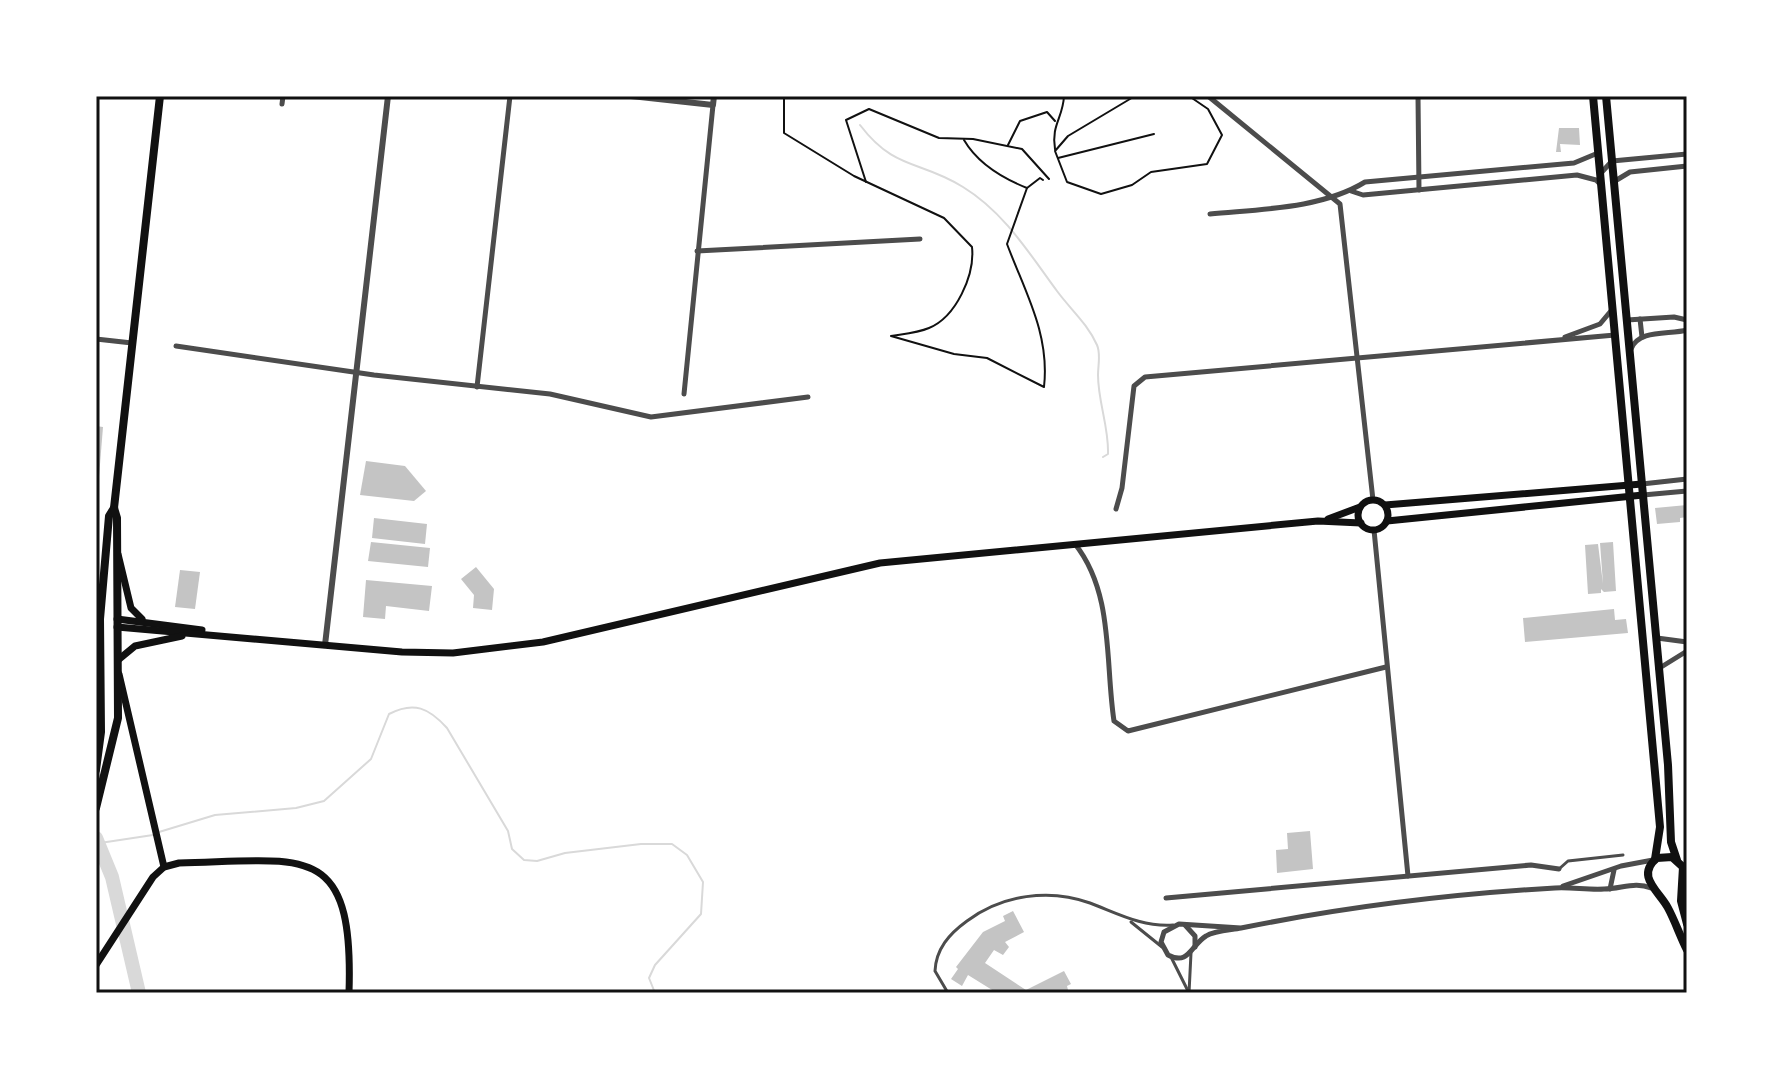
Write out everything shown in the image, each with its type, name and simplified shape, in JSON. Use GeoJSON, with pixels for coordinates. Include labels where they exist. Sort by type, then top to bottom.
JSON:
{"type":"FeatureCollection","features":[{"type":"Feature","properties":{"kind":"main road"},"geometry":{"type":"LineString","coordinates":[[96,808],[117,728],[114,508],[160,96]]}},
{"type":"Feature","properties":{"kind":"main road"},"geometry":{"type":"LineString","coordinates":[[1593,96],[1660,827],[1655,860],[1648,873],[1653,889],[1669,909],[1687,950]]}},
{"type":"Feature","properties":{"kind":"main road"},"geometry":{"type":"LineString","coordinates":[[1606,96],[1672,812],[1671,842],[1684,872],[1681,901],[1687,924]]}},
{"type":"Feature","properties":{"kind":"main road"},"geometry":{"type":"LineString","coordinates":[[1615,335],[1627,320]]}},
{"type":"Feature","properties":{"kind":"main road"},"geometry":{"type":"LineString","coordinates":[[98,618],[117,623],[415,652],[498,649],[543,642],[837,571],[913,558],[1318,521],[1361,523],[1374,530],[1387,521],[1630,491],[1642,484]]}},
{"type":"Feature","properties":{"kind":"main road"},"geometry":{"type":"LineString","coordinates":[[1318,521],[1373,500],[1385,505],[1630,491],[1643,495]]}},
{"type":"Feature","properties":{"kind":"main road"},"geometry":{"type":"LineString","coordinates":[[1385,505],[1387,521]]}},
{"type":"Feature","properties":{"kind":"main road"},"geometry":{"type":"LineString","coordinates":[[1360,507],[1361,523]]}},
{"type":"Feature","properties":{"kind":"main road"},"geometry":{"type":"LineString","coordinates":[[96,768],[101,732],[98,618],[109,516],[114,508]]}},
{"type":"Feature","properties":{"kind":"main road"},"geometry":{"type":"LineString","coordinates":[[116,548],[132,609],[148,622]]}},
{"type":"Feature","properties":{"kind":"main road"},"geometry":{"type":"LineString","coordinates":[[117,623],[148,622],[216,633]]}},
{"type":"Feature","properties":{"kind":"main road"},"geometry":{"type":"LineString","coordinates":[[118,660],[127,650],[140,644],[216,633]]}},
{"type":"Feature","properties":{"kind":"main road"},"geometry":{"type":"LineString","coordinates":[[118,672],[164,867]]}},
{"type":"Feature","properties":{"kind":"main road"},"geometry":{"type":"LineString","coordinates":[[1655,860],[1667,856],[1681,861]]}},
{"type":"Feature","properties":{"kind":"main road"},"geometry":{"type":"LineString","coordinates":[[96,965],[153,877],[164,867],[179,863],[299,863],[316,870],[330,881],[346,911],[349,993]]}},
{"type":"Feature","properties":{"kind":"main road"},"geometry":{"type":"LineString","coordinates":[[1653,889],[1668,894],[1684,885]]}},
{"type":"Feature","properties":{"kind":"street"},"geometry":{"type":"LineString","coordinates":[[282,104],[283,96]]}},
{"type":"Feature","properties":{"kind":"street"},"geometry":{"type":"LineString","coordinates":[[325,645],[388,96]]}},
{"type":"Feature","properties":{"kind":"street"},"geometry":{"type":"LineString","coordinates":[[477,387],[510,96]]}},
{"type":"Feature","properties":{"kind":"street"},"geometry":{"type":"LineString","coordinates":[[631,96],[713,105]]}},
{"type":"Feature","properties":{"kind":"street"},"geometry":{"type":"LineString","coordinates":[[684,394],[714,96]]}},
{"type":"Feature","properties":{"kind":"street"},"geometry":{"type":"LineString","coordinates":[[1208,96],[1340,204],[1373,500]]}},
{"type":"Feature","properties":{"kind":"street"},"geometry":{"type":"LineString","coordinates":[[1418,96],[1419,190]]}},
{"type":"Feature","properties":{"kind":"street"},"geometry":{"type":"LineString","coordinates":[[1210,214],[1300,204],[1351,191],[1365,182],[1574,163],[1598,152]]}},
{"type":"Feature","properties":{"kind":"street"},"geometry":{"type":"LineString","coordinates":[[1600,174],[1612,161],[1687,154]]}},
{"type":"Feature","properties":{"kind":"street"},"geometry":{"type":"LineString","coordinates":[[1678,155],[1679,167]]}},
{"type":"Feature","properties":{"kind":"street"},"geometry":{"type":"LineString","coordinates":[[1614,182],[1630,172],[1687,166]]}},
{"type":"Feature","properties":{"kind":"street"},"geometry":{"type":"LineString","coordinates":[[1351,191],[1363,195],[1577,175],[1596,180],[1601,186]]}},
{"type":"Feature","properties":{"kind":"street"},"geometry":{"type":"LineString","coordinates":[[697,251],[920,239]]}},
{"type":"Feature","properties":{"kind":"street"},"geometry":{"type":"LineString","coordinates":[[1561,338],[1602,323],[1609,317],[1612,304]]}},
{"type":"Feature","properties":{"kind":"street"},"geometry":{"type":"LineString","coordinates":[[1640,319],[1642,337]]}},
{"type":"Feature","properties":{"kind":"street"},"geometry":{"type":"LineString","coordinates":[[1627,320],[1684,319],[1685,331],[1642,337],[1634,341],[1630,350]]}},
{"type":"Feature","properties":{"kind":"street"},"geometry":{"type":"LineString","coordinates":[[1116,509],[1122,488],[1134,386],[1155,374],[1615,335]]}},
{"type":"Feature","properties":{"kind":"street"},"geometry":{"type":"LineString","coordinates":[[96,339],[132,343]]}},
{"type":"Feature","properties":{"kind":"street"},"geometry":{"type":"LineString","coordinates":[[176,346],[358,372],[550,394],[651,417],[808,397]]}},
{"type":"Feature","properties":{"kind":"street"},"geometry":{"type":"LineString","coordinates":[[1642,484],[1687,479]]}},
{"type":"Feature","properties":{"kind":"street"},"geometry":{"type":"LineString","coordinates":[[1643,495],[1687,491]]}},
{"type":"Feature","properties":{"kind":"street"},"geometry":{"type":"LineString","coordinates":[[1374,530],[1408,876]]}},
{"type":"Feature","properties":{"kind":"street"},"geometry":{"type":"LineString","coordinates":[[1075,543],[1094,573],[1100,595],[1114,721],[1128,731],[1386,667]]}},
{"type":"Feature","properties":{"kind":"street"},"geometry":{"type":"LineString","coordinates":[[1656,638],[1687,642]]}},
{"type":"Feature","properties":{"kind":"street"},"geometry":{"type":"LineString","coordinates":[[1658,669],[1687,651]]}},
{"type":"Feature","properties":{"kind":"street"},"geometry":{"type":"LineString","coordinates":[[1558,888],[1615,869],[1655,860]]}},
{"type":"Feature","properties":{"kind":"street"},"geometry":{"type":"LineString","coordinates":[[1166,898],[1531,865],[1559,869]]}},
{"type":"Feature","properties":{"kind":"street"},"geometry":{"type":"LineString","coordinates":[[1610,889],[1615,869]]}},
{"type":"Feature","properties":{"kind":"street"},"geometry":{"type":"LineString","coordinates":[[1241,928],[1173,925],[1164,932],[1162,947],[1171,957],[1182,958],[1209,934],[1241,928],[1347,907],[1558,888],[1610,889],[1635,884],[1653,889]]}},
{"type":"Feature","properties":{"kind":"street"},"geometry":{"type":"LineString","coordinates":[[1185,925],[1195,936],[1193,950]]}},
{"type":"Feature","properties":{"kind":"lane"},"geometry":{"type":"LineString","coordinates":[[1559,869],[1568,861],[1623,855]]}},
{"type":"Feature","properties":{"kind":"lane"},"geometry":{"type":"LineString","coordinates":[[948,993],[935,971],[941,947],[970,919],[1000,903],[1045,894],[1087,902],[1126,919],[1162,947]]}},
{"type":"Feature","properties":{"kind":"lane"},"geometry":{"type":"LineString","coordinates":[[1126,919],[1173,925]]}},
{"type":"Feature","properties":{"kind":"lane"},"geometry":{"type":"LineString","coordinates":[[1189,993],[1193,950]]}},
{"type":"Feature","properties":{"kind":"lane"},"geometry":{"type":"LineString","coordinates":[[1171,957],[1189,993]]}},
{"type":"Feature","properties":{"kind":"path"},"geometry":{"type":"LineString","coordinates":[[784,96],[784,133],[867,183],[944,218],[972,247],[972,264],[960,297],[941,321],[928,329],[891,336],[954,354],[987,358],[1044,387],[1047,360],[1035,311],[1007,244],[1018,221],[1027,188],[1040,178],[1043,180]]}},
{"type":"Feature","properties":{"kind":"path"},"geometry":{"type":"LineString","coordinates":[[1064,96],[1064,107],[1055,121],[1057,158],[1067,182],[1101,194],[1132,185],[1151,172],[1207,164],[1222,135],[1208,109],[1189,96]]}},
{"type":"Feature","properties":{"kind":"path"},"geometry":{"type":"LineString","coordinates":[[1055,151],[1068,136],[1135,96]]}},
{"type":"Feature","properties":{"kind":"path"},"geometry":{"type":"LineString","coordinates":[[867,183],[846,120],[869,109],[939,138],[1022,149],[1049,179]]}},
{"type":"Feature","properties":{"kind":"path"},"geometry":{"type":"LineString","coordinates":[[1008,146],[1020,121],[1047,112],[1055,121]]}},
{"type":"Feature","properties":{"kind":"path"},"geometry":{"type":"LineString","coordinates":[[1057,158],[1154,134]]}},
{"type":"Feature","properties":{"kind":"path"},"geometry":{"type":"LineString","coordinates":[[963,139],[976,157],[1003,179],[1027,188]]}},
{"type":"Feature","properties":{"kind":"building"},"geometry":{"type":"Polygon","coordinates":[[[1559,128],[1579,128],[1580,145],[1560,144],[1561,152],[1556,152],[1559,128]]]}},
{"type":"Feature","properties":{"kind":"building"},"geometry":{"type":"Polygon","coordinates":[[[96,426],[103,427],[98,489],[96,489],[96,426]]]}},
{"type":"Feature","properties":{"kind":"building"},"geometry":{"type":"Polygon","coordinates":[[[366,461],[405,466],[426,491],[414,501],[360,495],[366,461]]]}},
{"type":"Feature","properties":{"kind":"building"},"geometry":{"type":"Polygon","coordinates":[[[1687,505],[1687,517],[1680,518],[1680,522],[1657,524],[1655,508],[1687,505]]]}},
{"type":"Feature","properties":{"kind":"building"},"geometry":{"type":"Polygon","coordinates":[[[374,518],[427,524],[425,544],[372,538],[374,518]]]}},
{"type":"Feature","properties":{"kind":"building"},"geometry":{"type":"Polygon","coordinates":[[[371,542],[430,548],[428,567],[368,561],[371,542]]]}},
{"type":"Feature","properties":{"kind":"building"},"geometry":{"type":"Polygon","coordinates":[[[1613,542],[1616,591],[1604,592],[1601,589],[1601,593],[1588,594],[1585,545],[1598,544],[1603,584],[1600,543],[1613,542]]]}},
{"type":"Feature","properties":{"kind":"building"},"geometry":{"type":"Polygon","coordinates":[[[476,567],[494,589],[492,610],[473,608],[474,595],[461,579],[476,567]]]}},
{"type":"Feature","properties":{"kind":"building"},"geometry":{"type":"Polygon","coordinates":[[[180,570],[200,572],[195,609],[175,607],[180,570]]]}},
{"type":"Feature","properties":{"kind":"building"},"geometry":{"type":"Polygon","coordinates":[[[366,580],[432,586],[429,611],[386,606],[385,619],[363,617],[366,580]]]}},
{"type":"Feature","properties":{"kind":"building"},"geometry":{"type":"Polygon","coordinates":[[[1614,609],[1615,620],[1626,619],[1628,633],[1525,642],[1523,618],[1614,609]]]}},
{"type":"Feature","properties":{"kind":"building"},"geometry":{"type":"Polygon","coordinates":[[[1310,831],[1313,869],[1277,873],[1276,850],[1288,849],[1287,833],[1310,831]]]}},
{"type":"Feature","properties":{"kind":"building"},"geometry":{"type":"Polygon","coordinates":[[[1013,911],[1024,932],[1005,942],[1009,947],[1003,955],[994,950],[985,963],[1026,990],[1064,971],[1071,984],[1067,986],[1068,990],[1062,993],[997,993],[968,975],[962,986],[951,979],[958,969],[956,967],[983,932],[1005,921],[1003,916],[1013,911]]]}},
{"type":"Feature","properties":{"kind":"waterway"},"geometry":{"type":"LineString","coordinates":[[860,125],[873,140],[897,158],[948,178],[991,208],[1084,323],[1099,352],[1098,385],[1108,444],[1108,454],[1103,457]]}},
{"type":"Feature","properties":{"kind":"waterway"},"geometry":{"type":"LineString","coordinates":[[159,832],[215,815],[296,808],[324,801],[371,759],[389,714],[406,708],[421,709],[447,728],[508,831],[512,849],[524,860],[537,861],[565,853],[641,844],[672,844],[687,855],[703,882],[701,914],[655,965],[649,978],[655,993]]}},
{"type":"Feature","properties":{"kind":"waterway"},"geometry":{"type":"LineString","coordinates":[[100,843],[153,835]]}},
{"type":"Feature","properties":{"kind":"waterway"},"geometry":{"type":"LineString","coordinates":[[96,838],[112,877],[139,993]]}}]}
